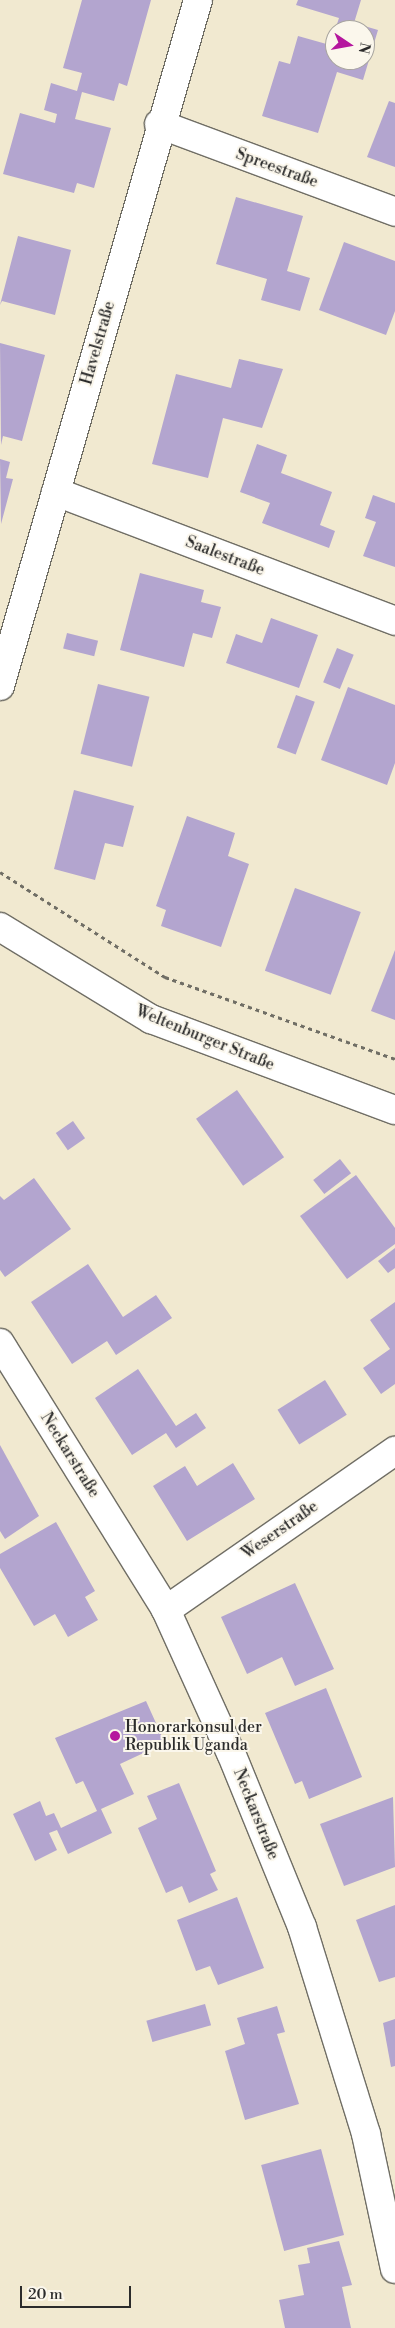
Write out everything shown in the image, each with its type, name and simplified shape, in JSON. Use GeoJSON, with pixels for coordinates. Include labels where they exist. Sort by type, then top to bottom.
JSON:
{"type":"FeatureCollection","features":[{"type":"Feature","properties":{"kind":"street","name":"Havelstraße"},"geometry":{"type":"LineString","coordinates":[[0,686],[159,124],[198,0]]}},
{"type":"Feature","properties":{"kind":"street","name":"Spreestraße"},"geometry":{"type":"LineString","coordinates":[[159,124],[395,212]]}},
{"type":"Feature","properties":{"kind":"street","name":"Saalestraße"},"geometry":{"type":"LineString","coordinates":[[56,492],[395,621]]}},
{"type":"Feature","properties":{"kind":"street","name":"Weltenburger Straße"},"geometry":{"type":"LineString","coordinates":[[0,927],[151,1019],[395,1110]]}},
{"type":"Feature","properties":{"kind":"street","name":"Neckarstraße"},"geometry":{"type":"LineString","coordinates":[[0,1343],[166,1610],[231,1753],[302,1928],[366,2134],[395,2269]]}},
{"type":"Feature","properties":{"kind":"street","name":"Weserstraße"},"geometry":{"type":"LineString","coordinates":[[166,1610],[395,1451]]}},
{"type":"Feature","properties":{"kind":"path"},"geometry":{"type":"LineString","coordinates":[[0,872],[165,977],[395,1059]]}},
{"type":"Feature","properties":{"kind":"building"},"geometry":{"type":"Polygon","coordinates":[[[82,0],[151,0],[127,86],[119,83],[114,101],[82,92],[75,119],[111,128],[94,188],[77,183],[74,193],[3,174],[20,113],[55,123],[57,114],[44,110],[51,83],[77,91],[82,73],[63,68],[82,0]]]}},
{"type":"Feature","properties":{"kind":"building"},"geometry":{"type":"Polygon","coordinates":[[[298,0],[361,0],[355,20],[338,20],[339,18],[296,5],[298,0]]]}},
{"type":"Feature","properties":{"kind":"building"},"geometry":{"type":"Polygon","coordinates":[[[375,29],[378,30],[375,40],[375,29]]]}},
{"type":"Feature","properties":{"kind":"building"},"geometry":{"type":"Polygon","coordinates":[[[298,36],[325,44],[325,70],[366,70],[363,80],[337,72],[318,133],[262,116],[279,61],[290,64],[298,36]]]}},
{"type":"Feature","properties":{"kind":"building"},"geometry":{"type":"Polygon","coordinates":[[[389,101],[395,103],[395,167],[367,157],[389,101]]]}},
{"type":"Feature","properties":{"kind":"building"},"geometry":{"type":"Polygon","coordinates":[[[236,197],[303,216],[287,271],[310,278],[300,311],[261,300],[267,279],[216,264],[236,197]]]}},
{"type":"Feature","properties":{"kind":"building"},"geometry":{"type":"Polygon","coordinates":[[[18,236],[71,250],[55,315],[2,301],[0,305],[18,236]]]}},
{"type":"Feature","properties":{"kind":"building"},"geometry":{"type":"Polygon","coordinates":[[[344,242],[395,261],[395,311],[386,335],[319,310],[344,242]]]}},
{"type":"Feature","properties":{"kind":"building"},"geometry":{"type":"Polygon","coordinates":[[[0,343],[45,355],[22,441],[3,436],[1,445],[0,343]]]}},
{"type":"Feature","properties":{"kind":"building"},"geometry":{"type":"Polygon","coordinates":[[[239,359],[283,369],[262,428],[223,418],[208,478],[152,464],[176,374],[231,388],[239,359]]]}},
{"type":"Feature","properties":{"kind":"building"},"geometry":{"type":"Polygon","coordinates":[[[257,444],[287,455],[281,473],[332,492],[320,525],[335,531],[329,548],[262,523],[270,503],[240,492],[257,444]]]}},
{"type":"Feature","properties":{"kind":"building"},"geometry":{"type":"Polygon","coordinates":[[[0,459],[10,462],[6,478],[13,479],[1,524],[0,459]]]}},
{"type":"Feature","properties":{"kind":"building"},"geometry":{"type":"Polygon","coordinates":[[[373,495],[395,503],[395,567],[363,556],[376,522],[365,518],[373,495]]]}},
{"type":"Feature","properties":{"kind":"building"},"geometry":{"type":"Polygon","coordinates":[[[140,573],[204,590],[201,602],[221,607],[212,638],[193,633],[184,667],[120,650],[140,573]]]}},
{"type":"Feature","properties":{"kind":"building"},"geometry":{"type":"Polygon","coordinates":[[[271,618],[318,635],[299,688],[226,663],[236,634],[262,643],[271,618]]]}},
{"type":"Feature","properties":{"kind":"building"},"geometry":{"type":"Polygon","coordinates":[[[67,633],[98,641],[94,656],[63,649],[67,633]]]}},
{"type":"Feature","properties":{"kind":"building"},"geometry":{"type":"Polygon","coordinates":[[[337,648],[354,655],[340,689],[323,682],[337,648]]]}},
{"type":"Feature","properties":{"kind":"building"},"geometry":{"type":"Polygon","coordinates":[[[98,684],[149,697],[132,767],[81,754],[98,684]]]}},
{"type":"Feature","properties":{"kind":"building"},"geometry":{"type":"Polygon","coordinates":[[[348,687],[395,705],[395,763],[387,785],[321,760],[348,687]]]}},
{"type":"Feature","properties":{"kind":"building"},"geometry":{"type":"Polygon","coordinates":[[[296,695],[315,702],[296,754],[277,748],[296,695]]]}},
{"type":"Feature","properties":{"kind":"building"},"geometry":{"type":"Polygon","coordinates":[[[74,790],[134,806],[123,847],[105,843],[95,880],[54,869],[74,790]]]}},
{"type":"Feature","properties":{"kind":"building"},"geometry":{"type":"Polygon","coordinates":[[[187,816],[235,833],[228,856],[249,864],[221,947],[161,926],[166,910],[156,906],[187,816]]]}},
{"type":"Feature","properties":{"kind":"building"},"geometry":{"type":"Polygon","coordinates":[[[295,888],[361,912],[331,995],[265,971],[295,888]]]}},
{"type":"Feature","properties":{"kind":"building"},"geometry":{"type":"Polygon","coordinates":[[[395,950],[395,1020],[371,1011],[395,950]]]}},
{"type":"Feature","properties":{"kind":"building"},"geometry":{"type":"Polygon","coordinates":[[[237,1090],[284,1157],[243,1186],[196,1119],[237,1090]]]}},
{"type":"Feature","properties":{"kind":"building"},"geometry":{"type":"Polygon","coordinates":[[[73,1121],[85,1138],[68,1150],[56,1133],[73,1121]]]}},
{"type":"Feature","properties":{"kind":"building"},"geometry":{"type":"Polygon","coordinates":[[[340,1159],[351,1173],[324,1194],[313,1180],[340,1159]]]}},
{"type":"Feature","properties":{"kind":"building"},"geometry":{"type":"Polygon","coordinates":[[[356,1175],[395,1228],[395,1244],[347,1279],[300,1216],[356,1175]]]}},
{"type":"Feature","properties":{"kind":"building"},"geometry":{"type":"Polygon","coordinates":[[[34,1178],[71,1229],[5,1277],[0,1270],[0,1196],[4,1200],[34,1178]]]}},
{"type":"Feature","properties":{"kind":"building"},"geometry":{"type":"Polygon","coordinates":[[[395,1248],[395,1268],[388,1273],[378,1261],[395,1248]]]}},
{"type":"Feature","properties":{"kind":"building"},"geometry":{"type":"Polygon","coordinates":[[[88,1264],[123,1317],[156,1295],[172,1318],[116,1355],[107,1341],[72,1364],[31,1302],[88,1264]]]}},
{"type":"Feature","properties":{"kind":"building"},"geometry":{"type":"Polygon","coordinates":[[[395,1302],[395,1384],[381,1394],[363,1368],[390,1349],[370,1320],[395,1302]]]}},
{"type":"Feature","properties":{"kind":"building"},"geometry":{"type":"Polygon","coordinates":[[[138,1369],[176,1426],[196,1413],[206,1428],[176,1448],[166,1433],[132,1455],[95,1398],[138,1369]]]}},
{"type":"Feature","properties":{"kind":"building"},"geometry":{"type":"Polygon","coordinates":[[[325,1380],[347,1415],[299,1444],[278,1410],[325,1380]]]}},
{"type":"Feature","properties":{"kind":"building"},"geometry":{"type":"Polygon","coordinates":[[[0,1445],[39,1516],[5,1539],[0,1531],[0,1445]]]}},
{"type":"Feature","properties":{"kind":"building"},"geometry":{"type":"Polygon","coordinates":[[[233,1463],[255,1499],[187,1541],[153,1486],[185,1466],[197,1486],[233,1463]]]}},
{"type":"Feature","properties":{"kind":"building"},"geometry":{"type":"Polygon","coordinates":[[[56,1522],[95,1591],[85,1597],[98,1620],[68,1637],[55,1614],[34,1626],[0,1568],[0,1554],[56,1522]]]}},
{"type":"Feature","properties":{"kind":"building"},"geometry":{"type":"Polygon","coordinates":[[[295,1583],[334,1669],[295,1686],[282,1657],[247,1674],[221,1617],[295,1583]]]}},
{"type":"Feature","properties":{"kind":"building"},"geometry":{"type":"Polygon","coordinates":[[[326,1688],[362,1777],[309,1799],[302,1781],[295,1784],[265,1713],[326,1688]]]}},
{"type":"Feature","properties":{"kind":"building"},"geometry":{"type":"Polygon","coordinates":[[[146,1701],[165,1743],[120,1764],[134,1794],[101,1809],[112,1833],[68,1854],[57,1830],[49,1833],[57,1850],[35,1861],[13,1814],[40,1801],[46,1816],[54,1813],[61,1828],[97,1811],[83,1781],[76,1784],[55,1738],[146,1701]]]}},
{"type":"Feature","properties":{"kind":"building"},"geometry":{"type":"Polygon","coordinates":[[[179,1783],[216,1871],[210,1874],[218,1890],[189,1903],[182,1886],[166,1893],[138,1828],[157,1819],[147,1796],[179,1783]]]}},
{"type":"Feature","properties":{"kind":"building"},"geometry":{"type":"Polygon","coordinates":[[[393,1797],[395,1867],[344,1886],[320,1824],[393,1797]]]}},
{"type":"Feature","properties":{"kind":"building"},"geometry":{"type":"Polygon","coordinates":[[[237,1897],[264,1968],[218,1985],[210,1966],[196,1971],[177,1920],[237,1897]]]}},
{"type":"Feature","properties":{"kind":"building"},"geometry":{"type":"Polygon","coordinates":[[[395,1905],[395,1977],[379,1982],[356,1920],[395,1905]]]}},
{"type":"Feature","properties":{"kind":"building"},"geometry":{"type":"Polygon","coordinates":[[[205,2004],[211,2025],[152,2042],[146,2021],[205,2004]]]}},
{"type":"Feature","properties":{"kind":"building"},"geometry":{"type":"Polygon","coordinates":[[[277,2006],[285,2032],[277,2034],[299,2104],[245,2120],[225,2051],[245,2044],[237,2018],[277,2006]]]}},
{"type":"Feature","properties":{"kind":"building"},"geometry":{"type":"Polygon","coordinates":[[[395,2019],[395,2066],[391,2067],[383,2023],[395,2019]]]}},
{"type":"Feature","properties":{"kind":"building"},"geometry":{"type":"Polygon","coordinates":[[[321,2149],[344,2235],[284,2251],[261,2165],[321,2149]]]}},
{"type":"Feature","properties":{"kind":"building"},"geometry":{"type":"Polygon","coordinates":[[[339,2241],[352,2285],[342,2287],[351,2328],[285,2328],[279,2300],[304,2295],[298,2265],[310,2263],[307,2248],[339,2241]]]}},
{"type":"Feature","properties":{"kind":"place","name":"Honorarkonsul der Republik Uganda"},"geometry":{"type":"Point","coordinates":[115,1736]}}]}
